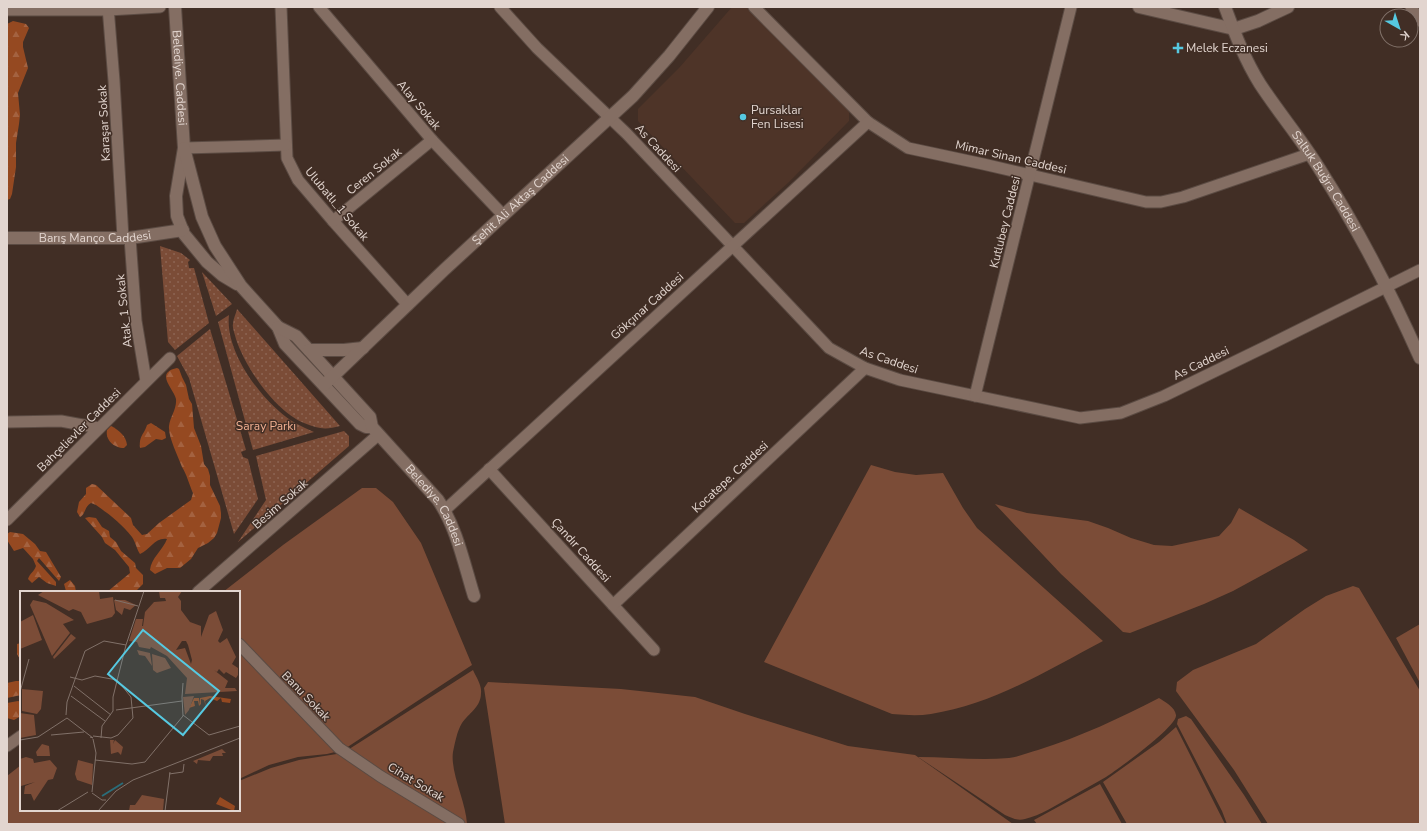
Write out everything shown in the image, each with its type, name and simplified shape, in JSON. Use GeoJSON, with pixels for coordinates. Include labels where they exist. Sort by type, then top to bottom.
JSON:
{"type":"FeatureCollection","features":[{"type":"Feature","properties":{"kind":"street"},"geometry":{"type":"LineString","coordinates":[[7,10],[160,7]]}},
{"type":"Feature","properties":{"kind":"street","name":"Belediye. Caddesi"},"geometry":{"type":"LineString","coordinates":[[175,7],[184,148]]}},
{"type":"Feature","properties":{"kind":"street","name":"Ulubatlı_1 Sokak"},"geometry":{"type":"LineString","coordinates":[[281,7],[287,158],[298,180],[332,221],[408,305]]}},
{"type":"Feature","properties":{"kind":"street","name":"Alay Sokak"},"geometry":{"type":"LineString","coordinates":[[318,7],[432,140],[503,215]]}},
{"type":"Feature","properties":{"kind":"street","name":"As Caddesi"},"geometry":{"type":"LineString","coordinates":[[500,7],[537,48],[611,118],[829,348],[865,368],[900,380],[1080,418],[1121,413],[1171,392],[1420,270]]}},
{"type":"Feature","properties":{"kind":"street","name":"Şehit Ali Aktaş Caddesi"},"geometry":{"type":"LineString","coordinates":[[324,385],[503,215],[611,118],[652,76],[708,7]]}},
{"type":"Feature","properties":{"kind":"street","name":"Mimar Sinan Caddesi"},"geometry":{"type":"LineString","coordinates":[[754,7],[868,122],[908,148],[1146,202],[1161,202],[1183,198],[1309,154]]}},
{"type":"Feature","properties":{"kind":"street","name":"Kutlubey Caddesi"},"geometry":{"type":"LineString","coordinates":[[975,396],[1071,7]]}},
{"type":"Feature","properties":{"kind":"street"},"geometry":{"type":"LineString","coordinates":[[1139,7],[1234,29],[1258,21],[1288,7]]}},
{"type":"Feature","properties":{"kind":"street","name":"Saltuk Buğra Caddesi"},"geometry":{"type":"LineString","coordinates":[[1225,7],[1246,59],[1260,83],[1338,197],[1386,287],[1420,358]]}},
{"type":"Feature","properties":{"kind":"street"},"geometry":{"type":"LineString","coordinates":[[1411,7],[1420,21]]}},
{"type":"Feature","properties":{"kind":"street","name":"Karaşar Sokak"},"geometry":{"type":"LineString","coordinates":[[108,8],[126,238]]}},
{"type":"Feature","properties":{"kind":"street","name":"Gökçınar Caddesi"},"geometry":{"type":"LineString","coordinates":[[445,510],[868,122]]}},
{"type":"Feature","properties":{"kind":"street","name":"Ceren Sokak"},"geometry":{"type":"LineString","coordinates":[[332,221],[432,140]]}},
{"type":"Feature","properties":{"kind":"street"},"geometry":{"type":"LineString","coordinates":[[184,148],[286,145]]}},
{"type":"Feature","properties":{"kind":"street"},"geometry":{"type":"LineString","coordinates":[[184,148],[176,196],[177,216],[183,230],[207,262],[241,286]]}},
{"type":"Feature","properties":{"kind":"street"},"geometry":{"type":"LineString","coordinates":[[184,148],[202,217],[215,246],[241,286]]}},
{"type":"Feature","properties":{"kind":"street","name":"Barış Manço Caddesi"},"geometry":{"type":"LineString","coordinates":[[7,238],[126,238],[183,230]]}},
{"type":"Feature","properties":{"kind":"street","name":"Atak_1 Sokak"},"geometry":{"type":"LineString","coordinates":[[126,238],[136,321],[146,381]]}},
{"type":"Feature","properties":{"kind":"street","name":"Belediye. Caddesi"},"geometry":{"type":"LineString","coordinates":[[241,286],[278,327],[285,344],[360,424],[375,431]]}},
{"type":"Feature","properties":{"kind":"street","name":"Belediye. Caddesi"},"geometry":{"type":"LineString","coordinates":[[278,327],[296,336],[309,350],[370,417],[375,431],[438,500],[445,510],[453,527],[474,596]]}},
{"type":"Feature","properties":{"kind":"street"},"geometry":{"type":"LineString","coordinates":[[309,350],[344,350],[363,348]]}},
{"type":"Feature","properties":{"kind":"street","name":"Bahçelievler Caddesi"},"geometry":{"type":"LineString","coordinates":[[7,520],[170,358]]}},
{"type":"Feature","properties":{"kind":"street","name":"Kocatepe. Caddesi"},"geometry":{"type":"LineString","coordinates":[[613,605],[865,368]]}},
{"type":"Feature","properties":{"kind":"street"},"geometry":{"type":"LineString","coordinates":[[7,422],[61,421],[99,428]]}},
{"type":"Feature","properties":{"kind":"street","name":"Besim Sokak"},"geometry":{"type":"LineString","coordinates":[[199,591],[375,431]]}},
{"type":"Feature","properties":{"kind":"street","name":"Çandır Caddesi"},"geometry":{"type":"LineString","coordinates":[[489,469],[654,650]]}},
{"type":"Feature","properties":{"kind":"street","name":"Banu Sokak"},"geometry":{"type":"LineString","coordinates":[[240,645],[339,748],[359,762]]}},
{"type":"Feature","properties":{"kind":"street"},"geometry":{"type":"LineString","coordinates":[[7,746],[20,737]]}},
{"type":"Feature","properties":{"kind":"street","name":"Cihat Sokak"},"geometry":{"type":"LineString","coordinates":[[359,762],[459,824]]}},
{"type":"Feature","properties":{"kind":"shaded area","name":"Pursaklar Fen Lisesi"},"geometry":{"type":"Polygon","coordinates":[[[732,7],[754,7],[849,112],[849,121],[789,182],[744,223],[735,223],[638,121],[638,109],[679,68],[732,7]]]}},
{"type":"Feature","properties":{"kind":"green space"},"geometry":{"type":"Polygon","coordinates":[[[13,21],[26,24],[29,28],[23,42],[28,68],[18,93],[20,115],[16,143],[16,167],[12,194],[10,199],[7,200],[7,24],[13,21]]]}},
{"type":"Feature","properties":{"kind":"green space"},"geometry":{"type":"Polygon","coordinates":[[[160,246],[181,253],[190,260],[188,262],[189,268],[194,268],[209,323],[175,350],[168,342],[160,246]]]}},
{"type":"Feature","properties":{"kind":"green space"},"geometry":{"type":"Polygon","coordinates":[[[202,272],[232,304],[216,316],[202,272]]]}},
{"type":"Feature","properties":{"kind":"green space"},"geometry":{"type":"Polygon","coordinates":[[[237,309],[340,426],[330,428],[314,427],[293,417],[272,399],[254,375],[240,350],[233,327],[233,320],[237,309]]]}},
{"type":"Feature","properties":{"kind":"green space","name":"Saray Parkı"},"geometry":{"type":"Polygon","coordinates":[[[229,315],[229,328],[232,341],[237,355],[252,381],[270,403],[284,415],[296,424],[314,432],[253,450],[218,322],[229,315]]]}},
{"type":"Feature","properties":{"kind":"green space"},"geometry":{"type":"Polygon","coordinates":[[[210,329],[246,450],[241,452],[243,457],[248,459],[258,499],[234,534],[189,378],[177,356],[210,329]]]}},
{"type":"Feature","properties":{"kind":"green space"},"geometry":{"type":"Polygon","coordinates":[[[177,368],[179,369],[186,385],[189,399],[192,404],[194,428],[201,446],[204,464],[208,469],[210,476],[210,485],[220,506],[221,518],[214,538],[198,548],[191,559],[180,568],[167,568],[155,574],[150,570],[151,566],[167,539],[159,540],[140,554],[128,532],[96,505],[91,503],[80,517],[77,512],[79,502],[86,494],[86,488],[92,484],[96,485],[131,518],[133,525],[142,535],[147,534],[159,523],[191,500],[193,493],[170,436],[169,430],[176,399],[166,377],[170,370],[177,368]]]}},
{"type":"Feature","properties":{"kind":"green space"},"geometry":{"type":"Polygon","coordinates":[[[151,423],[165,432],[166,438],[162,440],[156,439],[145,447],[140,448],[141,438],[147,425],[151,423]]]}},
{"type":"Feature","properties":{"kind":"green space"},"geometry":{"type":"Polygon","coordinates":[[[111,426],[124,436],[127,445],[124,448],[117,447],[111,443],[107,437],[107,430],[111,426]]]}},
{"type":"Feature","properties":{"kind":"green space"},"geometry":{"type":"Polygon","coordinates":[[[344,431],[349,436],[349,446],[238,542],[266,500],[256,456],[344,431]]]}},
{"type":"Feature","properties":{"kind":"green space"},"geometry":{"type":"Polygon","coordinates":[[[871,465],[895,472],[916,475],[943,473],[963,508],[977,528],[1103,641],[1020,685],[999,694],[954,709],[921,715],[892,714],[764,662],[871,465]]]}},
{"type":"Feature","properties":{"kind":"green space"},"geometry":{"type":"Polygon","coordinates":[[[362,488],[376,488],[393,502],[421,543],[472,665],[343,750],[327,754],[298,757],[269,765],[240,779],[240,591],[224,591],[283,545],[362,488]]]}},
{"type":"Feature","properties":{"kind":"green space"},"geometry":{"type":"Polygon","coordinates":[[[995,504],[1027,513],[1088,521],[1131,538],[1154,545],[1172,546],[1219,536],[1231,523],[1239,508],[1294,540],[1308,550],[1233,591],[1204,604],[1130,633],[1123,632],[1061,574],[995,504]]]}},
{"type":"Feature","properties":{"kind":"green space"},"geometry":{"type":"Polygon","coordinates":[[[85,518],[96,518],[102,527],[109,531],[110,537],[116,542],[121,551],[135,563],[136,568],[143,575],[143,584],[136,591],[108,591],[130,573],[129,567],[115,550],[105,543],[102,537],[85,518]]]}},
{"type":"Feature","properties":{"kind":"green space"},"geometry":{"type":"Polygon","coordinates":[[[10,532],[23,534],[35,544],[40,551],[46,552],[61,577],[59,581],[39,558],[37,561],[56,582],[56,586],[47,583],[39,577],[32,583],[28,579],[36,566],[33,559],[23,548],[14,551],[7,540],[7,534],[10,532]]]}},
{"type":"Feature","properties":{"kind":"green space"},"geometry":{"type":"Polygon","coordinates":[[[70,580],[75,586],[76,591],[66,591],[64,584],[70,580]]]}},
{"type":"Feature","properties":{"kind":"green space"},"geometry":{"type":"Polygon","coordinates":[[[1353,586],[1359,588],[1420,691],[1420,824],[1268,824],[1234,770],[1176,691],[1177,682],[1193,670],[1256,644],[1326,596],[1353,586]]]}},
{"type":"Feature","properties":{"kind":"green space"},"geometry":{"type":"Polygon","coordinates":[[[1420,624],[1420,683],[1396,638],[1420,624]]]}},
{"type":"Feature","properties":{"kind":"green space"},"geometry":{"type":"Polygon","coordinates":[[[20,643],[20,659],[17,654],[17,644],[20,643]]]}},
{"type":"Feature","properties":{"kind":"green space"},"geometry":{"type":"Polygon","coordinates":[[[473,670],[481,687],[480,698],[477,706],[460,726],[453,752],[454,769],[464,806],[467,824],[7,824],[7,776],[20,766],[20,811],[240,811],[240,781],[271,768],[299,760],[343,753],[473,670]]]}},
{"type":"Feature","properties":{"kind":"green space"},"geometry":{"type":"Polygon","coordinates":[[[20,681],[20,695],[7,698],[7,683],[20,681]]]}},
{"type":"Feature","properties":{"kind":"green space"},"geometry":{"type":"Polygon","coordinates":[[[488,682],[621,689],[695,697],[848,746],[915,755],[1013,824],[505,824],[484,688],[488,682]]]}},
{"type":"Feature","properties":{"kind":"green space"},"geometry":{"type":"Polygon","coordinates":[[[1159,698],[1172,707],[1176,715],[1174,721],[1158,738],[1106,777],[1048,810],[1022,820],[1005,815],[918,757],[986,759],[1016,757],[1054,745],[1084,733],[1115,720],[1159,698]]]}},
{"type":"Feature","properties":{"kind":"green space"},"geometry":{"type":"Polygon","coordinates":[[[20,702],[20,717],[14,720],[7,718],[7,703],[20,702]]]}},
{"type":"Feature","properties":{"kind":"green space"},"geometry":{"type":"Polygon","coordinates":[[[1186,716],[1191,719],[1244,795],[1262,824],[1227,824],[1222,811],[1177,724],[1178,719],[1186,716]]]}},
{"type":"Feature","properties":{"kind":"green space"},"geometry":{"type":"Polygon","coordinates":[[[1176,727],[1225,824],[1127,824],[1103,782],[1159,742],[1176,727]]]}},
{"type":"Feature","properties":{"kind":"green space"},"geometry":{"type":"Polygon","coordinates":[[[1100,784],[1122,824],[1037,824],[1034,820],[1100,784]]]}},
{"type":"Feature","properties":{"kind":"place","name":"Melek Eczanesi"},"geometry":{"type":"Point","coordinates":[1178,48]}},
{"type":"Feature","properties":{"kind":"place","name":"Pursaklar Fen Lisesi"},"geometry":{"type":"Point","coordinates":[743,117]}}]}
